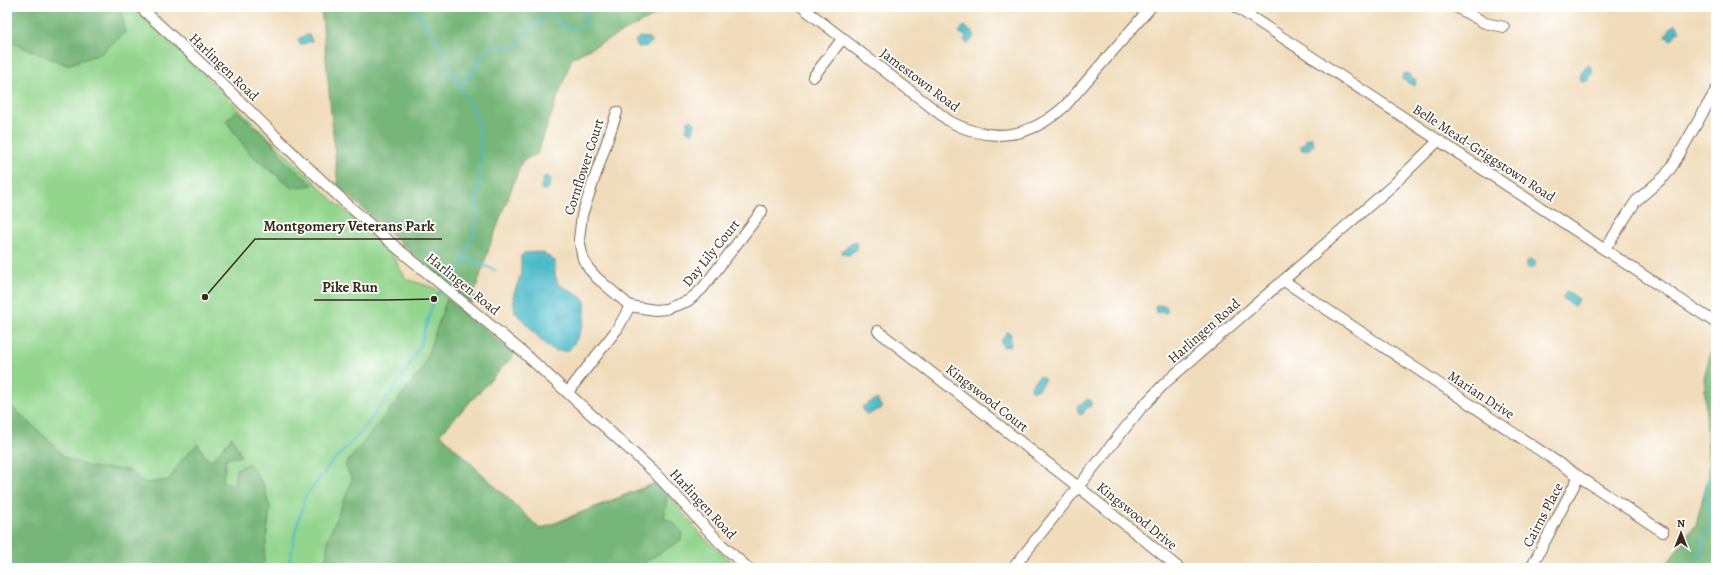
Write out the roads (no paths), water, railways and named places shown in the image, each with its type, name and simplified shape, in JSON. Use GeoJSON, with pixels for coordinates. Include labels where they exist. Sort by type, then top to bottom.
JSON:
{"type":"FeatureCollection","features":[{"type":"Feature","properties":{"kind":"street","name":"Harlingen Road"},"geometry":{"type":"LineString","coordinates":[[140,7],[203,65],[307,167],[397,248],[524,353],[568,392],[653,471],[716,539],[748,568]]}},
{"type":"Feature","properties":{"kind":"street","name":"Jamestown Road"},"geometry":{"type":"LineString","coordinates":[[802,7],[949,121],[973,132],[1008,135],[1035,128],[1056,115],[1151,7]]}},
{"type":"Feature","properties":{"kind":"street","name":"Belle Mead-Griggstown Road"},"geometry":{"type":"LineString","coordinates":[[1236,7],[1716,323]]}},
{"type":"Feature","properties":{"kind":"street"},"geometry":{"type":"LineString","coordinates":[[1456,7],[1485,23],[1504,27]]}},
{"type":"Feature","properties":{"kind":"street"},"geometry":{"type":"LineString","coordinates":[[813,77],[843,38]]}},
{"type":"Feature","properties":{"kind":"street"},"geometry":{"type":"LineString","coordinates":[[1605,249],[1636,201],[1665,176],[1673,165],[1716,90]]}},
{"type":"Feature","properties":{"kind":"street","name":"Cornflower Court"},"geometry":{"type":"LineString","coordinates":[[617,112],[582,215],[579,238],[583,259],[589,269],[597,278],[630,306]]}},
{"type":"Feature","properties":{"kind":"street","name":"Harlingen Road"},"geometry":{"type":"LineString","coordinates":[[1013,568],[1142,407],[1165,383],[1392,186],[1438,141]]}},
{"type":"Feature","properties":{"kind":"street","name":"Day Lily Court"},"geometry":{"type":"LineString","coordinates":[[630,306],[655,310],[666,309],[688,301],[702,289],[762,212]]}},
{"type":"Feature","properties":{"kind":"street","name":"Marian Drive"},"geometry":{"type":"LineString","coordinates":[[1284,281],[1663,532]]}},
{"type":"Feature","properties":{"kind":"street"},"geometry":{"type":"LineString","coordinates":[[568,392],[618,328],[630,306]]}},
{"type":"Feature","properties":{"kind":"street","name":"Kingswood Court"},"geometry":{"type":"LineString","coordinates":[[878,331],[1078,487]]}},
{"type":"Feature","properties":{"kind":"street","name":"Cairns Place"},"geometry":{"type":"LineString","coordinates":[[1531,568],[1579,476]]}},
{"type":"Feature","properties":{"kind":"street","name":"Kingswood Drive"},"geometry":{"type":"LineString","coordinates":[[1078,487],[1179,568]]}},
{"type":"Feature","properties":{"kind":"water"},"geometry":{"type":"Polygon","coordinates":[[[1676,24],[1680,31],[1677,32],[1672,40],[1666,37],[1671,27],[1676,24]]]}},
{"type":"Feature","properties":{"kind":"water"},"geometry":{"type":"Polygon","coordinates":[[[964,26],[975,35],[968,44],[964,41],[966,37],[959,32],[964,26]]]}},
{"type":"Feature","properties":{"kind":"water"},"geometry":{"type":"Polygon","coordinates":[[[309,34],[312,41],[300,45],[298,39],[309,34]]]}},
{"type":"Feature","properties":{"kind":"water"},"geometry":{"type":"Polygon","coordinates":[[[639,37],[648,38],[651,40],[651,43],[648,46],[638,47],[635,41],[639,37]]]}},
{"type":"Feature","properties":{"kind":"water"},"geometry":{"type":"Polygon","coordinates":[[[1589,65],[1593,69],[1589,80],[1581,82],[1579,77],[1586,66],[1589,65]]]}},
{"type":"Feature","properties":{"kind":"water"},"geometry":{"type":"Polygon","coordinates":[[[1408,73],[1415,79],[1416,83],[1414,86],[1402,79],[1403,74],[1408,73]]]}},
{"type":"Feature","properties":{"kind":"water"},"geometry":{"type":"Polygon","coordinates":[[[690,120],[695,123],[693,132],[691,133],[686,130],[690,120]]]}},
{"type":"Feature","properties":{"kind":"water"},"geometry":{"type":"Polygon","coordinates":[[[1311,137],[1314,144],[1307,150],[1302,150],[1300,146],[1306,142],[1306,139],[1311,137]]]}},
{"type":"Feature","properties":{"kind":"water"},"geometry":{"type":"Polygon","coordinates":[[[548,176],[551,180],[548,189],[542,190],[541,187],[544,177],[548,176]]]}},
{"type":"Feature","properties":{"kind":"water"},"geometry":{"type":"Polygon","coordinates":[[[852,242],[856,242],[857,249],[849,255],[843,254],[842,251],[852,242]]]}},
{"type":"Feature","properties":{"kind":"water"},"geometry":{"type":"Polygon","coordinates":[[[524,253],[543,253],[555,261],[555,275],[558,284],[578,295],[585,301],[584,322],[580,334],[568,351],[557,351],[547,346],[515,312],[513,296],[521,274],[521,256],[524,253]]]}},
{"type":"Feature","properties":{"kind":"water"},"geometry":{"type":"Polygon","coordinates":[[[1529,260],[1533,260],[1535,264],[1533,268],[1529,268],[1527,266],[1527,262],[1529,260]]]}},
{"type":"Feature","properties":{"kind":"water"},"geometry":{"type":"Polygon","coordinates":[[[1567,291],[1579,299],[1574,306],[1562,298],[1567,291]]]}},
{"type":"Feature","properties":{"kind":"water"},"geometry":{"type":"Polygon","coordinates":[[[1157,305],[1166,306],[1168,311],[1166,313],[1156,312],[1155,307],[1157,305]]]}},
{"type":"Feature","properties":{"kind":"water"},"geometry":{"type":"Polygon","coordinates":[[[1007,332],[1011,334],[1011,345],[1003,347],[1001,341],[1007,332]]]}},
{"type":"Feature","properties":{"kind":"water"},"geometry":{"type":"Polygon","coordinates":[[[1039,376],[1044,378],[1044,381],[1037,390],[1033,391],[1030,389],[1031,385],[1039,376]]]}},
{"type":"Feature","properties":{"kind":"water"},"geometry":{"type":"Polygon","coordinates":[[[877,399],[882,408],[867,415],[862,407],[877,399]]]}},
{"type":"Feature","properties":{"kind":"water"},"geometry":{"type":"Polygon","coordinates":[[[1089,399],[1091,406],[1086,408],[1083,414],[1079,414],[1077,406],[1089,399]]]}},
{"type":"Feature","properties":{"kind":"waterway"},"geometry":{"type":"LineString","coordinates":[[412,7],[431,30],[478,120],[481,154],[475,230],[460,268],[445,285]]}},
{"type":"Feature","properties":{"kind":"waterway"},"geometry":{"type":"LineString","coordinates":[[460,86],[475,70],[482,56],[491,45],[509,49],[521,41],[538,21],[549,13],[564,27],[571,28],[586,25],[586,13],[592,7]]}},
{"type":"Feature","properties":{"kind":"waterway"},"geometry":{"type":"LineString","coordinates":[[603,7],[609,11],[617,10],[621,7]]}},
{"type":"Feature","properties":{"kind":"waterway"},"geometry":{"type":"LineString","coordinates":[[465,258],[495,270]]}},
{"type":"Feature","properties":{"kind":"waterway"},"geometry":{"type":"LineString","coordinates":[[289,568],[296,528],[306,496],[332,462],[362,431],[405,373],[420,346],[434,299],[441,290]]}},
{"type":"Feature","properties":{"kind":"waterway"},"geometry":{"type":"LineString","coordinates":[[1716,434],[1713,453],[1716,461]]}},
{"type":"Feature","properties":{"kind":"waterway"},"geometry":{"type":"LineString","coordinates":[[1694,568],[1703,549],[1702,541],[1712,525],[1705,490],[1708,482],[1716,477]]}},
{"type":"Feature","properties":{"kind":"place","name":"Montgomery Veterans Park"},"geometry":{"type":"Point","coordinates":[205,297]}},
{"type":"Feature","properties":{"kind":"place","name":"Pike Run"},"geometry":{"type":"Point","coordinates":[434,299]}}]}
